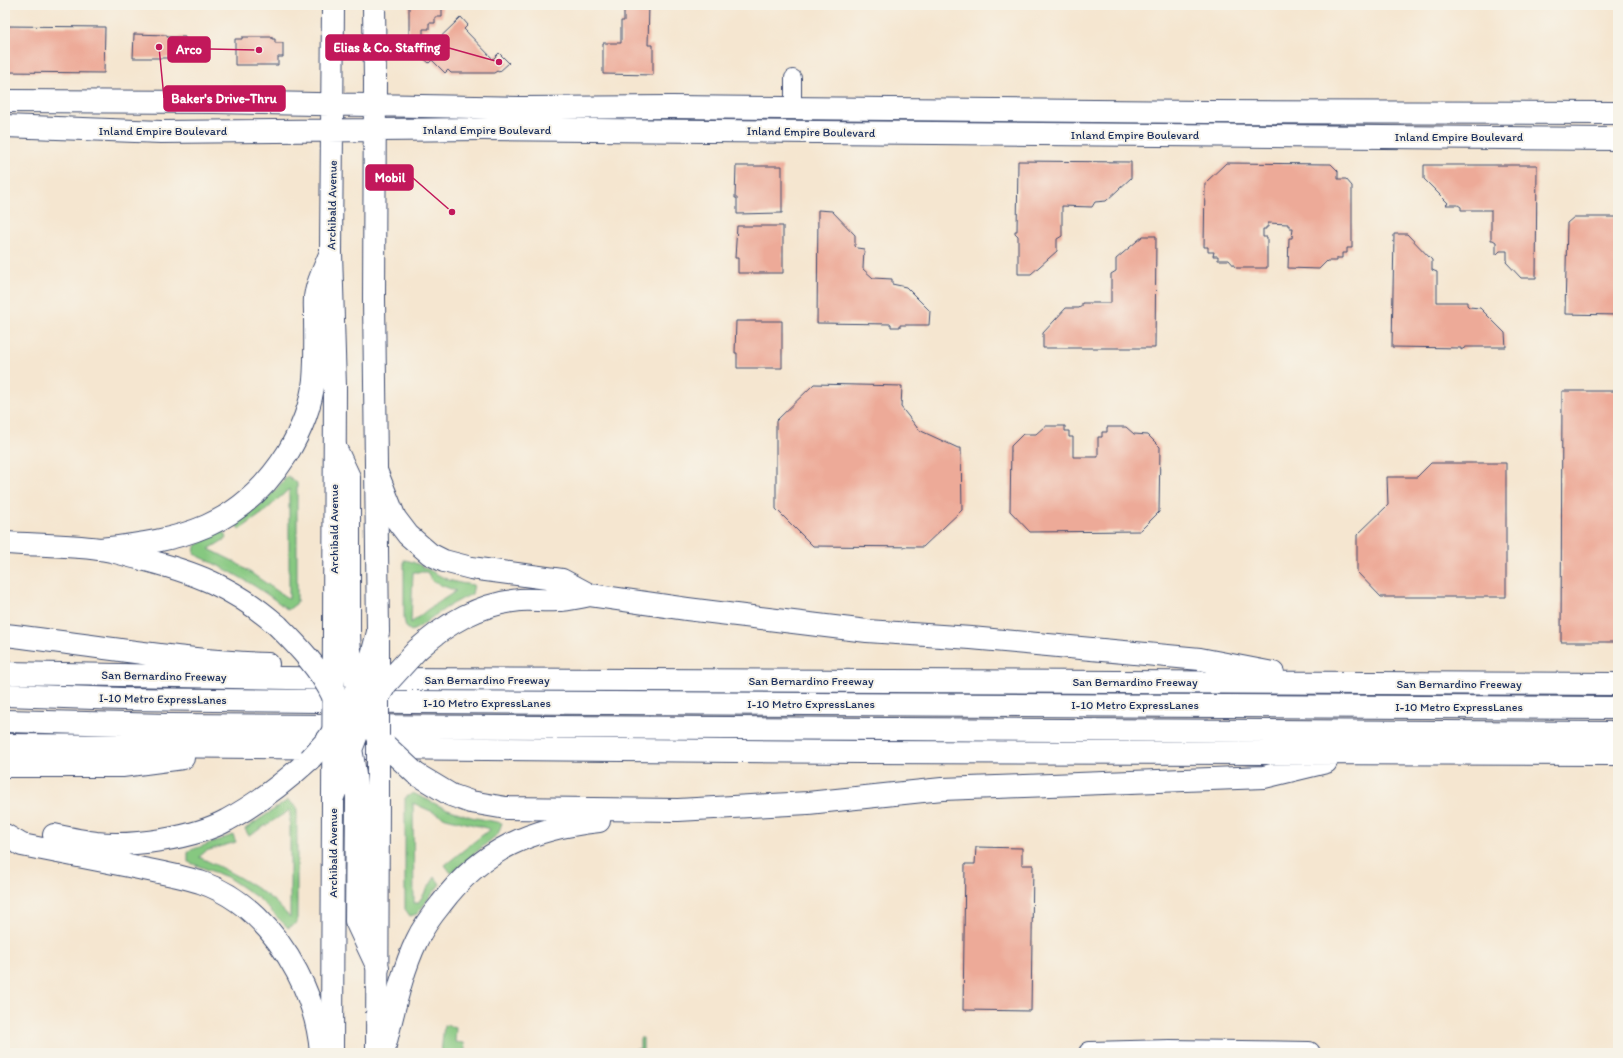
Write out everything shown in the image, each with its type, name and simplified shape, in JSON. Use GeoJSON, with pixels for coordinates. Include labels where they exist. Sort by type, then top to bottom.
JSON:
{"type":"FeatureCollection","features":[{"type":"Feature","properties":{"kind":"main road","name":"Archibald Avenue"},"geometry":{"type":"LineString","coordinates":[[332,1053],[333,797],[338,725],[334,696],[341,630],[349,477],[335,447],[331,252],[333,5]]}},
{"type":"Feature","properties":{"kind":"main road"},"geometry":{"type":"LineString","coordinates":[[374,5],[374,299],[378,632],[373,706],[378,736],[377,1053]]}},
{"type":"Feature","properties":{"kind":"main road","name":"Inland Empire Boulevard"},"geometry":{"type":"LineString","coordinates":[[5,101],[491,107],[1618,113]]}},
{"type":"Feature","properties":{"kind":"main road","name":"Inland Empire Boulevard"},"geometry":{"type":"LineString","coordinates":[[5,126],[161,132],[496,129],[1618,139]]}},
{"type":"Feature","properties":{"kind":"main road"},"geometry":{"type":"LineString","coordinates":[[100,549],[159,541],[202,528],[229,514],[257,492],[269,479],[294,440],[307,413],[311,396],[315,359],[316,293],[331,252]]}},
{"type":"Feature","properties":{"kind":"main road"},"geometry":{"type":"LineString","coordinates":[[377,473],[395,518],[408,535],[430,554],[444,561],[471,568],[562,580],[590,595]]}},
{"type":"Feature","properties":{"kind":"main road"},"geometry":{"type":"LineString","coordinates":[[5,543],[100,549],[182,569],[209,580],[236,594],[260,610],[278,626],[314,666],[334,696]]}},
{"type":"Feature","properties":{"kind":"main road"},"geometry":{"type":"LineString","coordinates":[[333,797],[350,748],[386,684],[398,669],[417,650],[449,624],[465,615],[490,606],[520,600],[558,600],[590,595],[818,626],[971,638],[1200,659],[1325,683]]}},
{"type":"Feature","properties":{"kind":"main road"},"geometry":{"type":"LineString","coordinates":[[341,630],[350,649],[356,688],[373,706]]}},
{"type":"Feature","properties":{"kind":"main road"},"geometry":{"type":"LineString","coordinates":[[5,832],[26,830],[97,843],[130,843],[160,840],[186,834],[226,821],[260,800],[285,781],[310,759],[338,725],[371,659],[378,632]]}},
{"type":"Feature","properties":{"kind":"main road"},"geometry":{"type":"LineString","coordinates":[[5,635],[219,661],[267,664],[477,665],[552,680]]}},
{"type":"Feature","properties":{"kind":"main road","name":"San Bernardino Freeway"},"geometry":{"type":"LineString","coordinates":[[5,673],[288,679],[1618,684]]}},
{"type":"Feature","properties":{"kind":"main road","name":"I-10 Metro ExpressLanes"},"geometry":{"type":"LineString","coordinates":[[5,695],[410,702],[1618,708]]}},
{"type":"Feature","properties":{"kind":"main road","name":"I-10 Metro ExpressLanes"},"geometry":{"type":"LineString","coordinates":[[5,721],[168,725],[1618,733]]}},
{"type":"Feature","properties":{"kind":"main road"},"geometry":{"type":"LineString","coordinates":[[338,725],[350,748],[354,765],[356,797],[356,921],[378,968]]}},
{"type":"Feature","properties":{"kind":"main road"},"geometry":{"type":"LineString","coordinates":[[378,736],[386,746],[416,774],[451,794],[471,802],[506,808],[678,810],[808,803],[942,789],[1264,777],[1356,754]]}},
{"type":"Feature","properties":{"kind":"main road"},"geometry":{"type":"LineString","coordinates":[[5,745],[608,750],[1618,754]]}},
{"type":"Feature","properties":{"kind":"main road"},"geometry":{"type":"LineString","coordinates":[[5,766],[122,766],[261,747]]}},
{"type":"Feature","properties":{"kind":"main road"},"geometry":{"type":"LineString","coordinates":[[382,1053],[406,967],[417,939],[428,921],[449,894],[475,868],[491,855],[517,840],[540,832],[577,823],[638,819],[678,810]]}},
{"type":"Feature","properties":{"kind":"main road"},"geometry":{"type":"LineString","coordinates":[[5,835],[22,845],[187,878],[217,889],[234,899],[250,911],[262,923],[289,957],[308,995],[316,1023],[321,1053]]}},
{"type":"Feature","properties":{"kind":"main road"},"geometry":{"type":"LineString","coordinates":[[1090,1053],[1170,1051],[1309,1053]]}},
{"type":"Feature","properties":{"kind":"street"},"geometry":{"type":"LineString","coordinates":[[793,78],[793,108]]}},
{"type":"Feature","properties":{"kind":"green space"},"geometry":{"type":"Polygon","coordinates":[[[288,476],[297,483],[297,603],[288,610],[243,579],[194,554],[195,546],[223,530],[227,538],[209,549],[235,562],[289,599],[289,489],[263,513],[239,530],[236,523],[262,504],[288,476]]]}},
{"type":"Feature","properties":{"kind":"green space"},"geometry":{"type":"Polygon","coordinates":[[[404,560],[414,562],[449,580],[474,585],[472,594],[445,608],[415,630],[411,631],[406,627],[404,619],[404,560]],[[413,572],[411,623],[427,610],[456,591],[433,582],[427,572],[413,572]]]}},
{"type":"Feature","properties":{"kind":"green space"},"geometry":{"type":"Polygon","coordinates":[[[413,793],[442,807],[471,817],[502,823],[498,834],[451,873],[445,865],[490,829],[446,818],[413,803],[414,903],[418,903],[435,877],[440,884],[417,914],[410,916],[405,909],[405,798],[413,793]]]}},
{"type":"Feature","properties":{"kind":"green space"},"geometry":{"type":"Polygon","coordinates":[[[288,800],[297,808],[297,923],[288,928],[258,898],[227,877],[188,862],[188,851],[233,835],[236,842],[206,851],[199,857],[228,871],[255,887],[273,900],[290,917],[290,810],[249,836],[245,829],[288,800]]]}},
{"type":"Feature","properties":{"kind":"green space"},"geometry":{"type":"Polygon","coordinates":[[[444,1025],[456,1027],[455,1042],[464,1043],[466,1053],[441,1053],[444,1025]]]}},
{"type":"Feature","properties":{"kind":"green space"},"geometry":{"type":"Polygon","coordinates":[[[640,1038],[643,1038],[643,1053],[598,1053],[640,1049],[640,1038]]]}},
{"type":"Feature","properties":{"kind":"building"},"geometry":{"type":"Polygon","coordinates":[[[409,5],[442,5],[442,17],[435,17],[435,23],[429,23],[429,29],[423,29],[423,36],[409,36],[409,5]]]}},
{"type":"Feature","properties":{"kind":"building"},"geometry":{"type":"Polygon","coordinates":[[[624,5],[649,5],[648,45],[653,45],[653,75],[603,74],[603,43],[621,43],[621,21],[624,21],[624,5]]]}},
{"type":"Feature","properties":{"kind":"building"},"geometry":{"type":"Polygon","coordinates":[[[461,17],[468,25],[464,29],[493,59],[499,53],[509,63],[499,72],[451,73],[448,70],[445,73],[432,60],[429,63],[421,56],[461,17]]]}},
{"type":"Feature","properties":{"kind":"building"},"geometry":{"type":"Polygon","coordinates":[[[5,26],[105,27],[104,73],[5,72],[5,26]]]}},
{"type":"Feature","properties":{"kind":"building"},"geometry":{"type":"Polygon","coordinates":[[[134,34],[185,37],[185,58],[133,58],[134,34]]]}},
{"type":"Feature","properties":{"kind":"building"},"geometry":{"type":"Polygon","coordinates":[[[242,37],[272,37],[272,39],[275,39],[275,43],[283,43],[283,57],[278,57],[278,65],[235,65],[235,39],[242,39],[242,37]]]}},
{"type":"Feature","properties":{"kind":"building"},"geometry":{"type":"Polygon","coordinates":[[[1018,161],[1131,162],[1131,178],[1106,201],[1095,202],[1092,207],[1062,206],[1062,236],[1057,239],[1057,251],[1031,274],[1018,274],[1018,236],[1015,231],[1017,231],[1018,161]]]}},
{"type":"Feature","properties":{"kind":"building"},"geometry":{"type":"Polygon","coordinates":[[[1226,163],[1331,164],[1338,171],[1338,179],[1346,179],[1352,186],[1352,248],[1347,248],[1347,253],[1342,253],[1342,258],[1337,258],[1337,261],[1327,261],[1319,269],[1288,268],[1289,238],[1292,238],[1293,228],[1290,228],[1288,224],[1268,223],[1268,227],[1263,229],[1263,237],[1267,237],[1267,268],[1236,268],[1229,260],[1218,260],[1218,256],[1213,256],[1214,252],[1208,252],[1208,247],[1204,247],[1205,183],[1226,163]]]}},
{"type":"Feature","properties":{"kind":"building"},"geometry":{"type":"Polygon","coordinates":[[[1424,165],[1537,165],[1536,278],[1521,278],[1506,262],[1507,251],[1500,251],[1496,255],[1496,242],[1491,240],[1491,210],[1461,210],[1461,207],[1458,205],[1446,205],[1448,203],[1424,179],[1424,165]]]}},
{"type":"Feature","properties":{"kind":"building"},"geometry":{"type":"Polygon","coordinates":[[[736,166],[782,166],[782,213],[737,214],[737,198],[735,198],[736,166]]]}},
{"type":"Feature","properties":{"kind":"building"},"geometry":{"type":"Polygon","coordinates":[[[818,210],[832,211],[855,235],[855,246],[857,248],[864,249],[863,269],[873,278],[892,279],[892,284],[906,287],[930,311],[929,325],[900,325],[900,327],[891,327],[891,324],[817,323],[818,210]]]}},
{"type":"Feature","properties":{"kind":"building"},"geometry":{"type":"Polygon","coordinates":[[[1574,217],[1618,217],[1618,315],[1565,314],[1567,223],[1574,217]]]}},
{"type":"Feature","properties":{"kind":"building"},"geometry":{"type":"Polygon","coordinates":[[[737,226],[783,226],[783,273],[738,273],[738,258],[735,258],[737,226]]]}},
{"type":"Feature","properties":{"kind":"building"},"geometry":{"type":"Polygon","coordinates":[[[1394,234],[1407,234],[1432,260],[1432,270],[1437,272],[1437,302],[1467,302],[1469,307],[1480,308],[1505,333],[1506,347],[1466,347],[1461,350],[1461,348],[1392,347],[1394,234]]]}},
{"type":"Feature","properties":{"kind":"building"},"geometry":{"type":"Polygon","coordinates":[[[1143,236],[1156,236],[1155,348],[1043,348],[1043,333],[1066,308],[1079,308],[1082,306],[1082,303],[1111,303],[1111,274],[1116,271],[1116,259],[1143,236]]]}},
{"type":"Feature","properties":{"kind":"building"},"geometry":{"type":"Polygon","coordinates":[[[736,321],[782,321],[782,368],[737,368],[737,353],[735,353],[736,321]]]}},
{"type":"Feature","properties":{"kind":"building"},"geometry":{"type":"Polygon","coordinates":[[[814,384],[902,386],[901,407],[919,430],[961,448],[962,510],[923,547],[813,546],[776,509],[776,421],[814,384]]]}},
{"type":"Feature","properties":{"kind":"building"},"geometry":{"type":"Polygon","coordinates":[[[1562,391],[1618,391],[1618,642],[1561,642],[1562,391]]]}},
{"type":"Feature","properties":{"kind":"building"},"geometry":{"type":"Polygon","coordinates":[[[1045,426],[1065,426],[1065,431],[1069,431],[1069,437],[1073,437],[1073,457],[1098,457],[1098,437],[1102,437],[1102,432],[1107,432],[1107,427],[1126,427],[1134,434],[1148,435],[1160,447],[1159,512],[1140,531],[1030,532],[1010,511],[1011,446],[1023,434],[1036,434],[1045,426]]]}},
{"type":"Feature","properties":{"kind":"building"},"geometry":{"type":"Polygon","coordinates":[[[1431,463],[1506,463],[1506,597],[1381,597],[1357,572],[1357,535],[1388,505],[1387,477],[1417,477],[1431,463]]]}},
{"type":"Feature","properties":{"kind":"building"},"geometry":{"type":"Polygon","coordinates":[[[976,847],[1022,848],[1022,865],[1033,865],[1031,1011],[963,1010],[965,864],[975,864],[976,847]]]}},
{"type":"Feature","properties":{"kind":"place","name":"Baker's Drive-Thru"},"geometry":{"type":"Point","coordinates":[159,47]}},
{"type":"Feature","properties":{"kind":"place","name":"Arco"},"geometry":{"type":"Point","coordinates":[259,50]}},
{"type":"Feature","properties":{"kind":"place","name":"Elias & Co. Staffing"},"geometry":{"type":"Point","coordinates":[499,62]}},
{"type":"Feature","properties":{"kind":"place","name":"Mobil"},"geometry":{"type":"Point","coordinates":[452,212]}}]}
